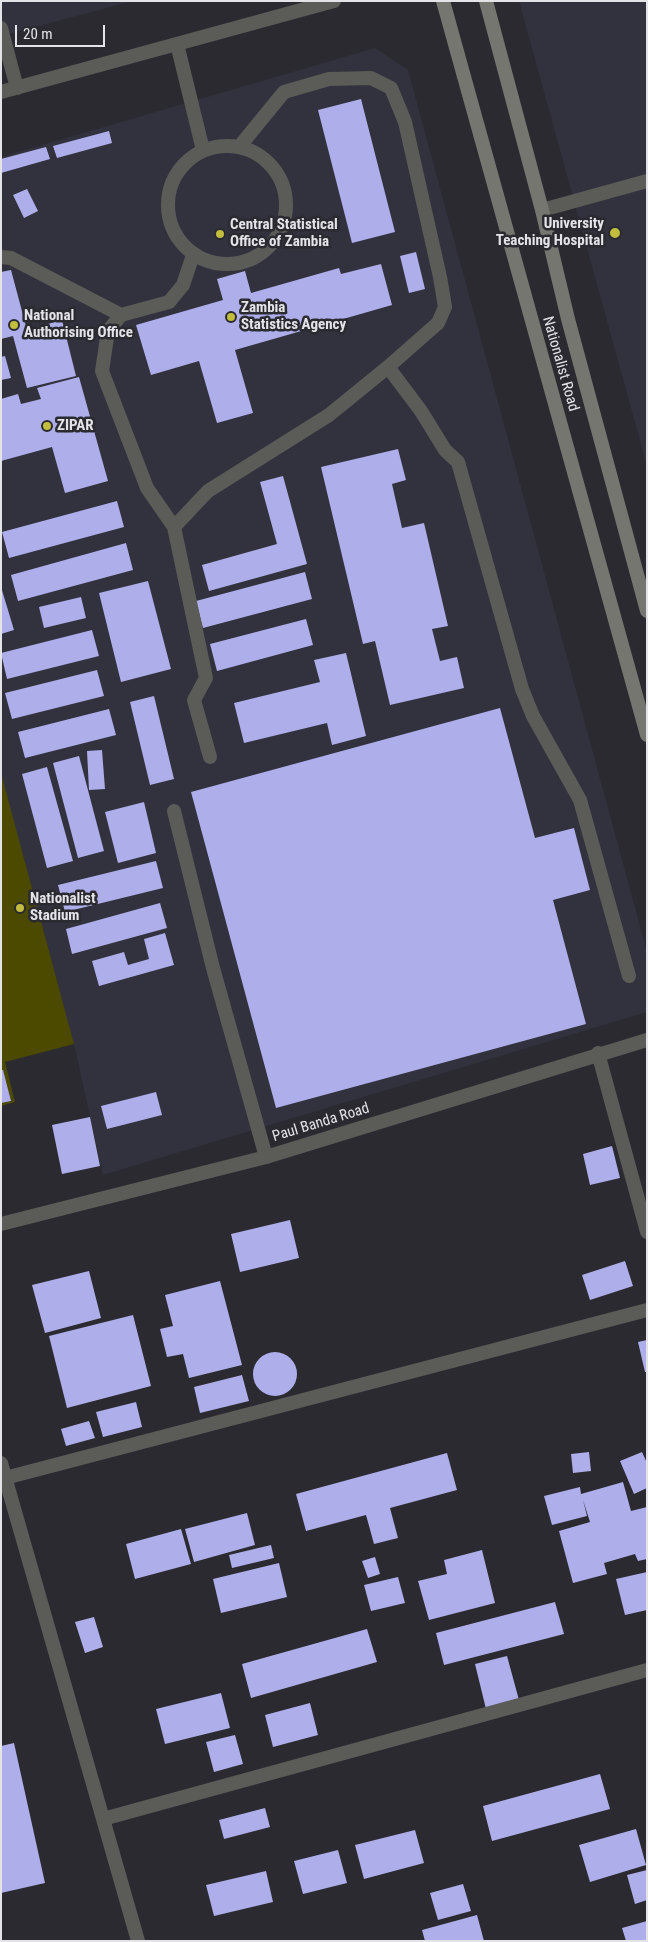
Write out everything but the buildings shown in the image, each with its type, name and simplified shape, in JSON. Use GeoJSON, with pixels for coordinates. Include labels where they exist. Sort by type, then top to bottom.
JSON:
{"type":"FeatureCollection","features":[{"type":"Feature","properties":{"kind":"main road","name":"Nationalist Road"},"geometry":{"type":"LineString","coordinates":[[443,1],[647,735]]}},
{"type":"Feature","properties":{"kind":"main road","name":"Nationalist Road"},"geometry":{"type":"LineString","coordinates":[[486,1],[542,210],[570,328],[647,611]]}},
{"type":"Feature","properties":{"kind":"street"},"geometry":{"type":"LineString","coordinates":[[1,92],[334,1]]}},
{"type":"Feature","properties":{"kind":"street"},"geometry":{"type":"LineString","coordinates":[[1,28],[17,88]]}},
{"type":"Feature","properties":{"kind":"street"},"geometry":{"type":"LineString","coordinates":[[177,44],[203,150]]}},
{"type":"Feature","properties":{"kind":"street"},"geometry":{"type":"LineString","coordinates":[[174,527],[208,491],[329,415],[438,323],[445,307],[405,122],[391,88],[372,78],[328,78],[284,92],[239,147]]}},
{"type":"Feature","properties":{"kind":"street"},"geometry":{"type":"LineString","coordinates":[[221,146],[239,147],[260,154],[274,168],[284,187],[286,208],[282,228],[271,246],[254,259],[234,264],[213,263],[193,255],[178,235],[169,211],[171,186],[183,164],[203,150],[221,146]]}},
{"type":"Feature","properties":{"kind":"street"},"geometry":{"type":"LineString","coordinates":[[542,210],[647,181]]}},
{"type":"Feature","properties":{"kind":"street"},"geometry":{"type":"LineString","coordinates":[[193,255],[183,285],[169,302],[121,315],[108,331],[102,371],[147,488],[174,527],[206,678],[194,700],[210,757]]}},
{"type":"Feature","properties":{"kind":"street"},"geometry":{"type":"LineString","coordinates":[[1,258],[11,258],[121,315]]}},
{"type":"Feature","properties":{"kind":"street"},"geometry":{"type":"LineString","coordinates":[[388,367],[421,411],[445,450],[458,462],[522,688],[532,716],[580,800],[629,976]]}},
{"type":"Feature","properties":{"kind":"street"},"geometry":{"type":"LineString","coordinates":[[174,811],[212,968],[266,1157]]}},
{"type":"Feature","properties":{"kind":"street","name":"Paul Banda Road"},"geometry":{"type":"LineString","coordinates":[[1,1224],[266,1157],[647,1040]]}},
{"type":"Feature","properties":{"kind":"street"},"geometry":{"type":"LineString","coordinates":[[598,1054],[647,1232]]}},
{"type":"Feature","properties":{"kind":"street"},"geometry":{"type":"LineString","coordinates":[[5,1478],[647,1310]]}},
{"type":"Feature","properties":{"kind":"street"},"geometry":{"type":"LineString","coordinates":[[1,1463],[138,1941]]}},
{"type":"Feature","properties":{"kind":"street"},"geometry":{"type":"LineString","coordinates":[[102,1819],[647,1670]]}},
{"type":"Feature","properties":{"kind":"shaded area"},"geometry":{"type":"Polygon","coordinates":[[[1,1],[133,1],[1,36],[1,1]]]}},
{"type":"Feature","properties":{"kind":"shaded area","name":"University Teaching Hospital"},"geometry":{"type":"Polygon","coordinates":[[[519,1],[647,1],[647,466],[519,1]]]}},
{"type":"Feature","properties":{"kind":"shaded area"},"geometry":{"type":"Polygon","coordinates":[[[375,48],[408,70],[647,952],[647,1012],[103,1175],[74,1044],[1,775],[1,157],[375,48]]]}},
{"type":"Feature","properties":{"kind":"shaded area","name":"Nationalist Stadium"},"geometry":{"type":"Polygon","coordinates":[[[1,773],[74,1044],[5,1062],[15,1102],[1,1106],[1,773]]]}},
{"type":"Feature","properties":{"kind":"place","name":"University Teaching Hospital"},"geometry":{"type":"Point","coordinates":[615,233]}},
{"type":"Feature","properties":{"kind":"place","name":"Central Statistical Office of Zambia"},"geometry":{"type":"Point","coordinates":[220,234]}},
{"type":"Feature","properties":{"kind":"place","name":"Zambia Statistics Agency"},"geometry":{"type":"Point","coordinates":[231,317]}},
{"type":"Feature","properties":{"kind":"place","name":"National Authorising Office"},"geometry":{"type":"Point","coordinates":[14,325]}},
{"type":"Feature","properties":{"kind":"place","name":"ZIPAR"},"geometry":{"type":"Point","coordinates":[47,426]}},
{"type":"Feature","properties":{"kind":"place","name":"Nationalist Stadium"},"geometry":{"type":"Point","coordinates":[20,908]}}]}
